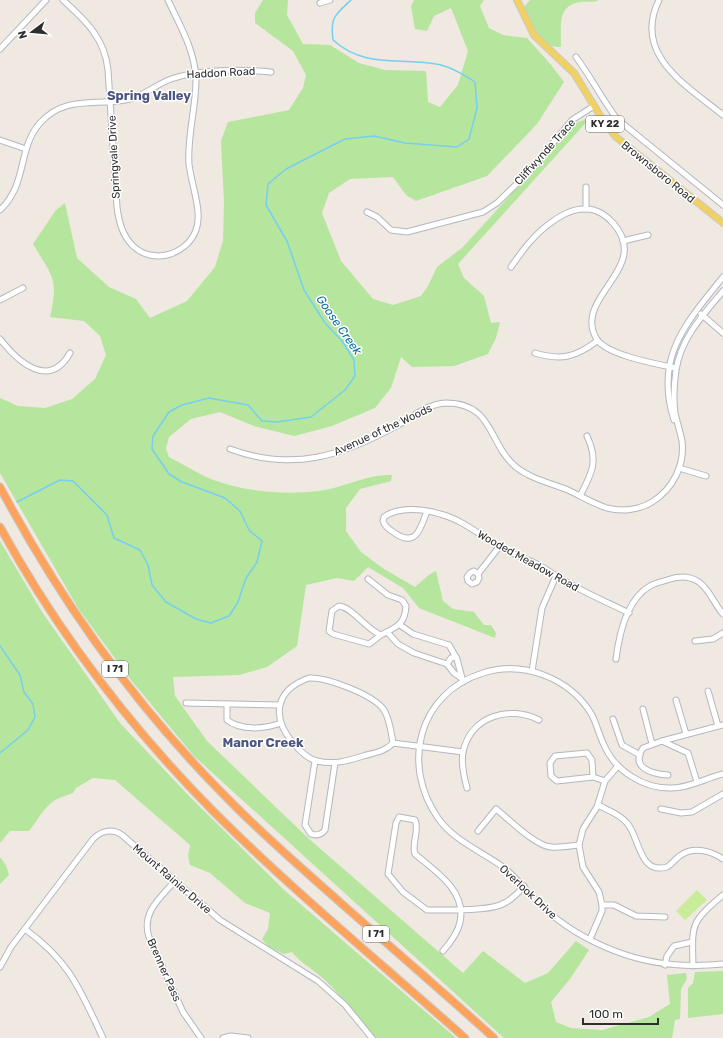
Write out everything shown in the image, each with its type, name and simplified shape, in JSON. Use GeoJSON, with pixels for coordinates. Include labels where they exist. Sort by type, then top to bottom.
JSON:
{"type":"FeatureCollection","features":[{"type":"Feature","properties":{"kind":"highway","name":"I 71"},"geometry":{"type":"LineString","coordinates":[[0,486],[39,557],[84,626],[129,687],[189,759],[263,834],[494,1038]]}},
{"type":"Feature","properties":{"kind":"highway","name":"I 71"},"geometry":{"type":"LineString","coordinates":[[0,527],[45,602],[91,668],[127,715],[173,769],[258,854],[465,1038]]}},
{"type":"Feature","properties":{"kind":"main road","name":"Brownsboro Road"},"geometry":{"type":"LineString","coordinates":[[517,0],[534,35],[574,73],[594,106],[616,137],[723,223]]}},
{"type":"Feature","properties":{"kind":"street"},"geometry":{"type":"LineString","coordinates":[[0,49],[46,0]]}},
{"type":"Feature","properties":{"kind":"street","name":"Springvale Drive"},"geometry":{"type":"LineString","coordinates":[[63,0],[89,25],[102,44],[108,64],[115,182],[120,223],[126,237],[135,248],[146,254],[162,256],[172,254],[184,247],[192,237],[198,225],[198,213],[189,165],[189,145],[194,103],[195,74]]}},
{"type":"Feature","properties":{"kind":"street"},"geometry":{"type":"LineString","coordinates":[[168,0],[188,41],[195,74]]}},
{"type":"Feature","properties":{"kind":"street"},"geometry":{"type":"LineString","coordinates":[[320,3],[330,0]]}},
{"type":"Feature","properties":{"kind":"street"},"geometry":{"type":"LineString","coordinates":[[659,0],[653,30],[654,44],[659,57],[673,75],[723,115]]}},
{"type":"Feature","properties":{"kind":"street"},"geometry":{"type":"LineString","coordinates":[[576,57],[590,74],[605,102],[617,119],[723,205]]}},
{"type":"Feature","properties":{"kind":"street","name":"Haddon Road"},"geometry":{"type":"LineString","coordinates":[[0,210],[12,196],[17,186],[26,149],[37,127],[56,110],[70,104],[110,102],[130,99],[169,80],[195,74],[242,70],[271,72]]}},
{"type":"Feature","properties":{"kind":"street","name":"Cliffwynde Trace"},"geometry":{"type":"LineString","coordinates":[[367,212],[377,217],[391,230],[407,232],[483,212],[497,203],[528,173],[572,120],[594,106]]}},
{"type":"Feature","properties":{"kind":"street"},"geometry":{"type":"LineString","coordinates":[[0,140],[26,149]]}},
{"type":"Feature","properties":{"kind":"street"},"geometry":{"type":"LineString","coordinates":[[586,187],[586,208]]}},
{"type":"Feature","properties":{"kind":"street"},"geometry":{"type":"LineString","coordinates":[[511,267],[528,243],[545,227],[569,211],[586,208],[607,217],[618,229],[623,240],[624,252],[621,266],[595,306],[592,316],[592,324],[598,341],[613,352],[676,368]]}},
{"type":"Feature","properties":{"kind":"street"},"geometry":{"type":"LineString","coordinates":[[623,240],[648,235]]}},
{"type":"Feature","properties":{"kind":"street","name":"Avenue of the Woods"},"geometry":{"type":"LineString","coordinates":[[678,428],[669,403],[669,366],[678,340],[697,310],[723,277]]}},
{"type":"Feature","properties":{"kind":"street"},"geometry":{"type":"LineString","coordinates":[[0,300],[23,288]]}},
{"type":"Feature","properties":{"kind":"street","name":"Avenue of the Woods"},"geometry":{"type":"LineString","coordinates":[[230,449],[256,457],[274,460],[313,459],[332,455],[355,445],[396,426],[430,406],[454,404],[468,408],[482,417],[490,427],[501,449],[516,467],[534,477],[602,507],[614,510],[640,508],[664,493],[673,481],[679,468],[682,442],[678,428],[674,396],[676,368],[683,346],[703,315],[723,291]]}},
{"type":"Feature","properties":{"kind":"street"},"geometry":{"type":"LineString","coordinates":[[697,310],[723,333]]}},
{"type":"Feature","properties":{"kind":"street"},"geometry":{"type":"LineString","coordinates":[[0,339],[17,359],[27,366],[38,370],[56,368],[62,365],[70,353]]}},
{"type":"Feature","properties":{"kind":"street"},"geometry":{"type":"LineString","coordinates":[[535,353],[561,358],[581,352],[598,341]]}},
{"type":"Feature","properties":{"kind":"street"},"geometry":{"type":"LineString","coordinates":[[580,496],[593,467],[594,455],[587,436]]}},
{"type":"Feature","properties":{"kind":"street"},"geometry":{"type":"LineString","coordinates":[[679,468],[706,476]]}},
{"type":"Feature","properties":{"kind":"street","name":"Wooded Meadow Road"},"geometry":{"type":"LineString","coordinates":[[427,511],[418,533],[410,538],[404,539],[392,532],[387,528],[383,521],[384,517],[394,512],[417,510],[427,511],[441,514],[459,520],[499,546],[629,613]]}},
{"type":"Feature","properties":{"kind":"street"},"geometry":{"type":"LineString","coordinates":[[478,574],[499,546]]}},
{"type":"Feature","properties":{"kind":"street"},"geometry":{"type":"LineString","coordinates":[[532,671],[542,608],[556,576]]}},
{"type":"Feature","properties":{"kind":"street"},"geometry":{"type":"LineString","coordinates":[[616,659],[622,629],[629,613],[636,598],[649,586],[673,578],[684,577],[694,579],[702,584],[723,614]]}},
{"type":"Feature","properties":{"kind":"street"},"geometry":{"type":"LineString","coordinates":[[368,579],[388,595],[402,600],[406,606],[404,619],[400,625],[369,644],[333,634],[329,631],[332,611],[338,606],[342,606],[381,636]]}},
{"type":"Feature","properties":{"kind":"street"},"geometry":{"type":"LineString","coordinates":[[400,625],[414,634],[449,645],[456,657],[462,680]]}},
{"type":"Feature","properties":{"kind":"street"},"geometry":{"type":"LineString","coordinates":[[387,632],[398,644],[414,653],[447,664],[462,680]]}},
{"type":"Feature","properties":{"kind":"street"},"geometry":{"type":"LineString","coordinates":[[695,641],[713,639],[723,633]]}},
{"type":"Feature","properties":{"kind":"street"},"geometry":{"type":"LineString","coordinates":[[447,664],[451,658],[456,657]]}},
{"type":"Feature","properties":{"kind":"street","name":"Overlook Drive"},"geometry":{"type":"LineString","coordinates":[[723,774],[672,788],[656,786],[636,779],[618,766],[604,746],[592,715],[578,697],[556,680],[524,669],[497,670],[482,673],[462,680],[434,708],[426,723],[419,747],[421,784],[430,806],[440,820],[461,840],[494,861],[524,886],[560,921],[590,939],[633,958],[665,965],[693,966],[723,964]]}},
{"type":"Feature","properties":{"kind":"street"},"geometry":{"type":"LineString","coordinates":[[393,743],[387,716],[379,704],[372,698],[322,678],[309,678],[294,685],[283,696],[280,705],[281,723],[296,746],[315,761],[335,763],[386,749],[393,743],[463,752]]}},
{"type":"Feature","properties":{"kind":"street"},"geometry":{"type":"LineString","coordinates":[[668,775],[649,772],[644,769],[640,763],[640,755],[643,748],[686,734],[720,726],[708,691]]}},
{"type":"Feature","properties":{"kind":"street"},"geometry":{"type":"LineString","coordinates":[[676,700],[686,734]]}},
{"type":"Feature","properties":{"kind":"street"},"geometry":{"type":"LineString","coordinates":[[186,703],[280,705]]}},
{"type":"Feature","properties":{"kind":"street"},"geometry":{"type":"LineString","coordinates":[[227,704],[227,720],[233,725],[243,727],[260,727],[281,723]]}},
{"type":"Feature","properties":{"kind":"street"},"geometry":{"type":"LineString","coordinates":[[643,709],[652,744]]}},
{"type":"Feature","properties":{"kind":"street"},"geometry":{"type":"LineString","coordinates":[[467,788],[463,752],[466,743],[474,731],[493,716],[515,712],[528,715],[539,720]]}},
{"type":"Feature","properties":{"kind":"street"},"geometry":{"type":"LineString","coordinates":[[613,719],[622,745],[640,755]]}},
{"type":"Feature","properties":{"kind":"street"},"geometry":{"type":"LineString","coordinates":[[662,741],[688,753],[697,782]]}},
{"type":"Feature","properties":{"kind":"street"},"geometry":{"type":"LineString","coordinates":[[594,777],[592,760],[587,753],[555,756],[550,763],[551,776],[557,780],[594,777],[605,781]]}},
{"type":"Feature","properties":{"kind":"street"},"geometry":{"type":"LineString","coordinates":[[315,761],[305,825],[311,834],[316,835],[320,835],[325,830],[335,763]]}},
{"type":"Feature","properties":{"kind":"street"},"geometry":{"type":"LineString","coordinates":[[590,939],[602,911],[602,905],[599,892],[582,867],[579,845],[583,830],[598,805],[605,781],[618,766]]}},
{"type":"Feature","properties":{"kind":"street"},"geometry":{"type":"LineString","coordinates":[[661,809],[681,813],[692,812],[723,794]]}},
{"type":"Feature","properties":{"kind":"street"},"geometry":{"type":"LineString","coordinates":[[598,805],[626,821],[633,831],[645,861],[653,867],[667,867],[681,855],[695,850],[710,852],[723,859]]}},
{"type":"Feature","properties":{"kind":"street"},"geometry":{"type":"LineString","coordinates":[[478,831],[496,809],[537,842],[545,846],[551,848],[579,845]]}},
{"type":"Feature","properties":{"kind":"street"},"geometry":{"type":"LineString","coordinates":[[443,951],[454,936],[460,922],[460,910],[457,897],[450,884],[415,854],[414,847],[417,825],[415,820],[400,817],[396,824],[388,874],[403,892],[427,910],[460,910],[498,907],[515,897],[524,886]]}},
{"type":"Feature","properties":{"kind":"street","name":"Mount Rainier Drive"},"geometry":{"type":"LineString","coordinates":[[0,967],[11,947],[93,839],[103,832],[114,831],[120,833],[220,920],[238,933],[298,967],[318,982],[345,1006],[372,1038]]}},
{"type":"Feature","properties":{"kind":"street","name":"Brenner Pass"},"geometry":{"type":"LineString","coordinates":[[175,881],[151,910],[148,918],[147,930],[184,1012],[201,1038]]}},
{"type":"Feature","properties":{"kind":"street"},"geometry":{"type":"LineString","coordinates":[[693,966],[693,928],[699,916],[723,895]]}},
{"type":"Feature","properties":{"kind":"street"},"geometry":{"type":"LineString","coordinates":[[602,905],[614,905],[636,916],[665,917]]}},
{"type":"Feature","properties":{"kind":"street"},"geometry":{"type":"LineString","coordinates":[[25,929],[46,945],[65,965],[78,986],[103,1038]]}},
{"type":"Feature","properties":{"kind":"street"},"geometry":{"type":"LineString","coordinates":[[665,965],[674,946],[692,942]]}},
{"type":"Feature","properties":{"kind":"street"},"geometry":{"type":"LineString","coordinates":[[222,1038],[231,1036],[248,1038]]}},
{"type":"Feature","properties":{"kind":"green space"},"geometry":{"type":"Polygon","coordinates":[[[263,0],[288,0],[287,15],[303,44],[330,45],[359,63],[385,70],[426,71],[428,102],[440,107],[458,85],[468,51],[451,8],[434,16],[427,31],[415,29],[411,6],[414,0],[484,0],[480,6],[489,28],[503,35],[527,38],[564,82],[537,124],[487,176],[416,201],[406,195],[393,177],[350,179],[329,193],[322,213],[341,261],[373,299],[393,305],[421,296],[428,286],[437,267],[463,247],[576,123],[591,117],[458,264],[464,278],[484,296],[491,323],[500,322],[496,338],[488,354],[454,366],[412,367],[401,357],[391,388],[375,408],[332,426],[294,436],[254,426],[220,412],[191,419],[169,437],[166,448],[169,457],[204,476],[233,486],[266,492],[299,493],[330,489],[376,476],[392,475],[391,481],[360,489],[346,508],[346,531],[361,552],[384,569],[415,587],[430,574],[436,571],[443,601],[453,609],[474,612],[484,625],[491,625],[496,633],[495,638],[419,608],[403,588],[368,567],[354,581],[337,578],[306,585],[297,646],[267,667],[239,675],[173,677],[175,696],[207,741],[308,838],[463,973],[483,951],[525,983],[548,973],[576,941],[589,950],[570,979],[551,1002],[556,1022],[571,1028],[602,1030],[649,1017],[670,1004],[667,975],[686,973],[687,979],[681,989],[680,1019],[675,1020],[672,1038],[504,1038],[194,756],[131,680],[78,608],[0,473],[0,398],[18,406],[45,408],[72,399],[95,379],[106,355],[100,336],[84,321],[50,317],[53,304],[54,285],[45,263],[33,244],[56,210],[65,203],[77,258],[109,287],[136,299],[150,318],[187,301],[215,267],[223,241],[224,203],[221,141],[228,122],[289,110],[303,88],[306,75],[293,51],[255,23],[255,13],[263,0]]]}},
{"type":"Feature","properties":{"kind":"green space"},"geometry":{"type":"Polygon","coordinates":[[[530,0],[599,0],[572,4],[567,8],[563,13],[562,19],[561,47],[554,47],[541,40],[527,21],[523,8],[530,0]]]}},
{"type":"Feature","properties":{"kind":"green space"},"geometry":{"type":"Polygon","coordinates":[[[0,541],[42,612],[120,723],[190,797],[284,890],[456,1038],[374,1038],[355,1013],[318,974],[301,962],[292,952],[284,954],[269,947],[262,939],[268,929],[270,913],[245,903],[210,873],[190,865],[188,856],[190,845],[115,780],[93,778],[76,788],[73,793],[51,803],[29,831],[10,831],[0,843],[0,541]]]}},
{"type":"Feature","properties":{"kind":"green space"},"geometry":{"type":"Polygon","coordinates":[[[0,857],[6,865],[9,875],[0,884],[0,857]]]}},
{"type":"Feature","properties":{"kind":"green space"},"geometry":{"type":"Polygon","coordinates":[[[697,890],[707,900],[685,920],[676,911],[697,890]]]}},
{"type":"Feature","properties":{"kind":"green space"},"geometry":{"type":"Polygon","coordinates":[[[723,971],[723,1014],[688,1018],[688,988],[693,983],[695,972],[723,971]]]}},
{"type":"Feature","properties":{"kind":"waterway","name":"Goose Creek"},"geometry":{"type":"LineString","coordinates":[[17,502],[60,480],[73,481],[107,515],[114,538],[140,550],[148,565],[152,585],[166,602],[196,619],[211,623],[229,616],[238,602],[246,578],[257,562],[262,541],[249,530],[240,511],[225,498],[182,482],[169,474],[152,449],[153,436],[169,412],[182,405],[209,398],[248,405],[262,421],[277,422],[311,417],[345,390],[355,376],[354,360],[342,341],[325,323],[304,290],[287,241],[266,205],[268,184],[286,169],[345,139],[374,136],[405,143],[457,147],[469,139],[477,108],[475,82],[456,71],[436,64],[382,60],[358,55],[345,49],[333,40],[333,21],[337,13],[351,0]]}},
{"type":"Feature","properties":{"kind":"waterway","name":"Goose Creek"},"geometry":{"type":"LineString","coordinates":[[0,646],[20,675],[24,692],[33,704],[35,717],[28,730],[0,753]]}},
{"type":"Feature","properties":{"kind":"district","name":"Spring Valley"},"geometry":{"type":"Point","coordinates":[149,95]}},
{"type":"Feature","properties":{"kind":"district","name":"Manor Creek"},"geometry":{"type":"Point","coordinates":[263,742]}}]}
